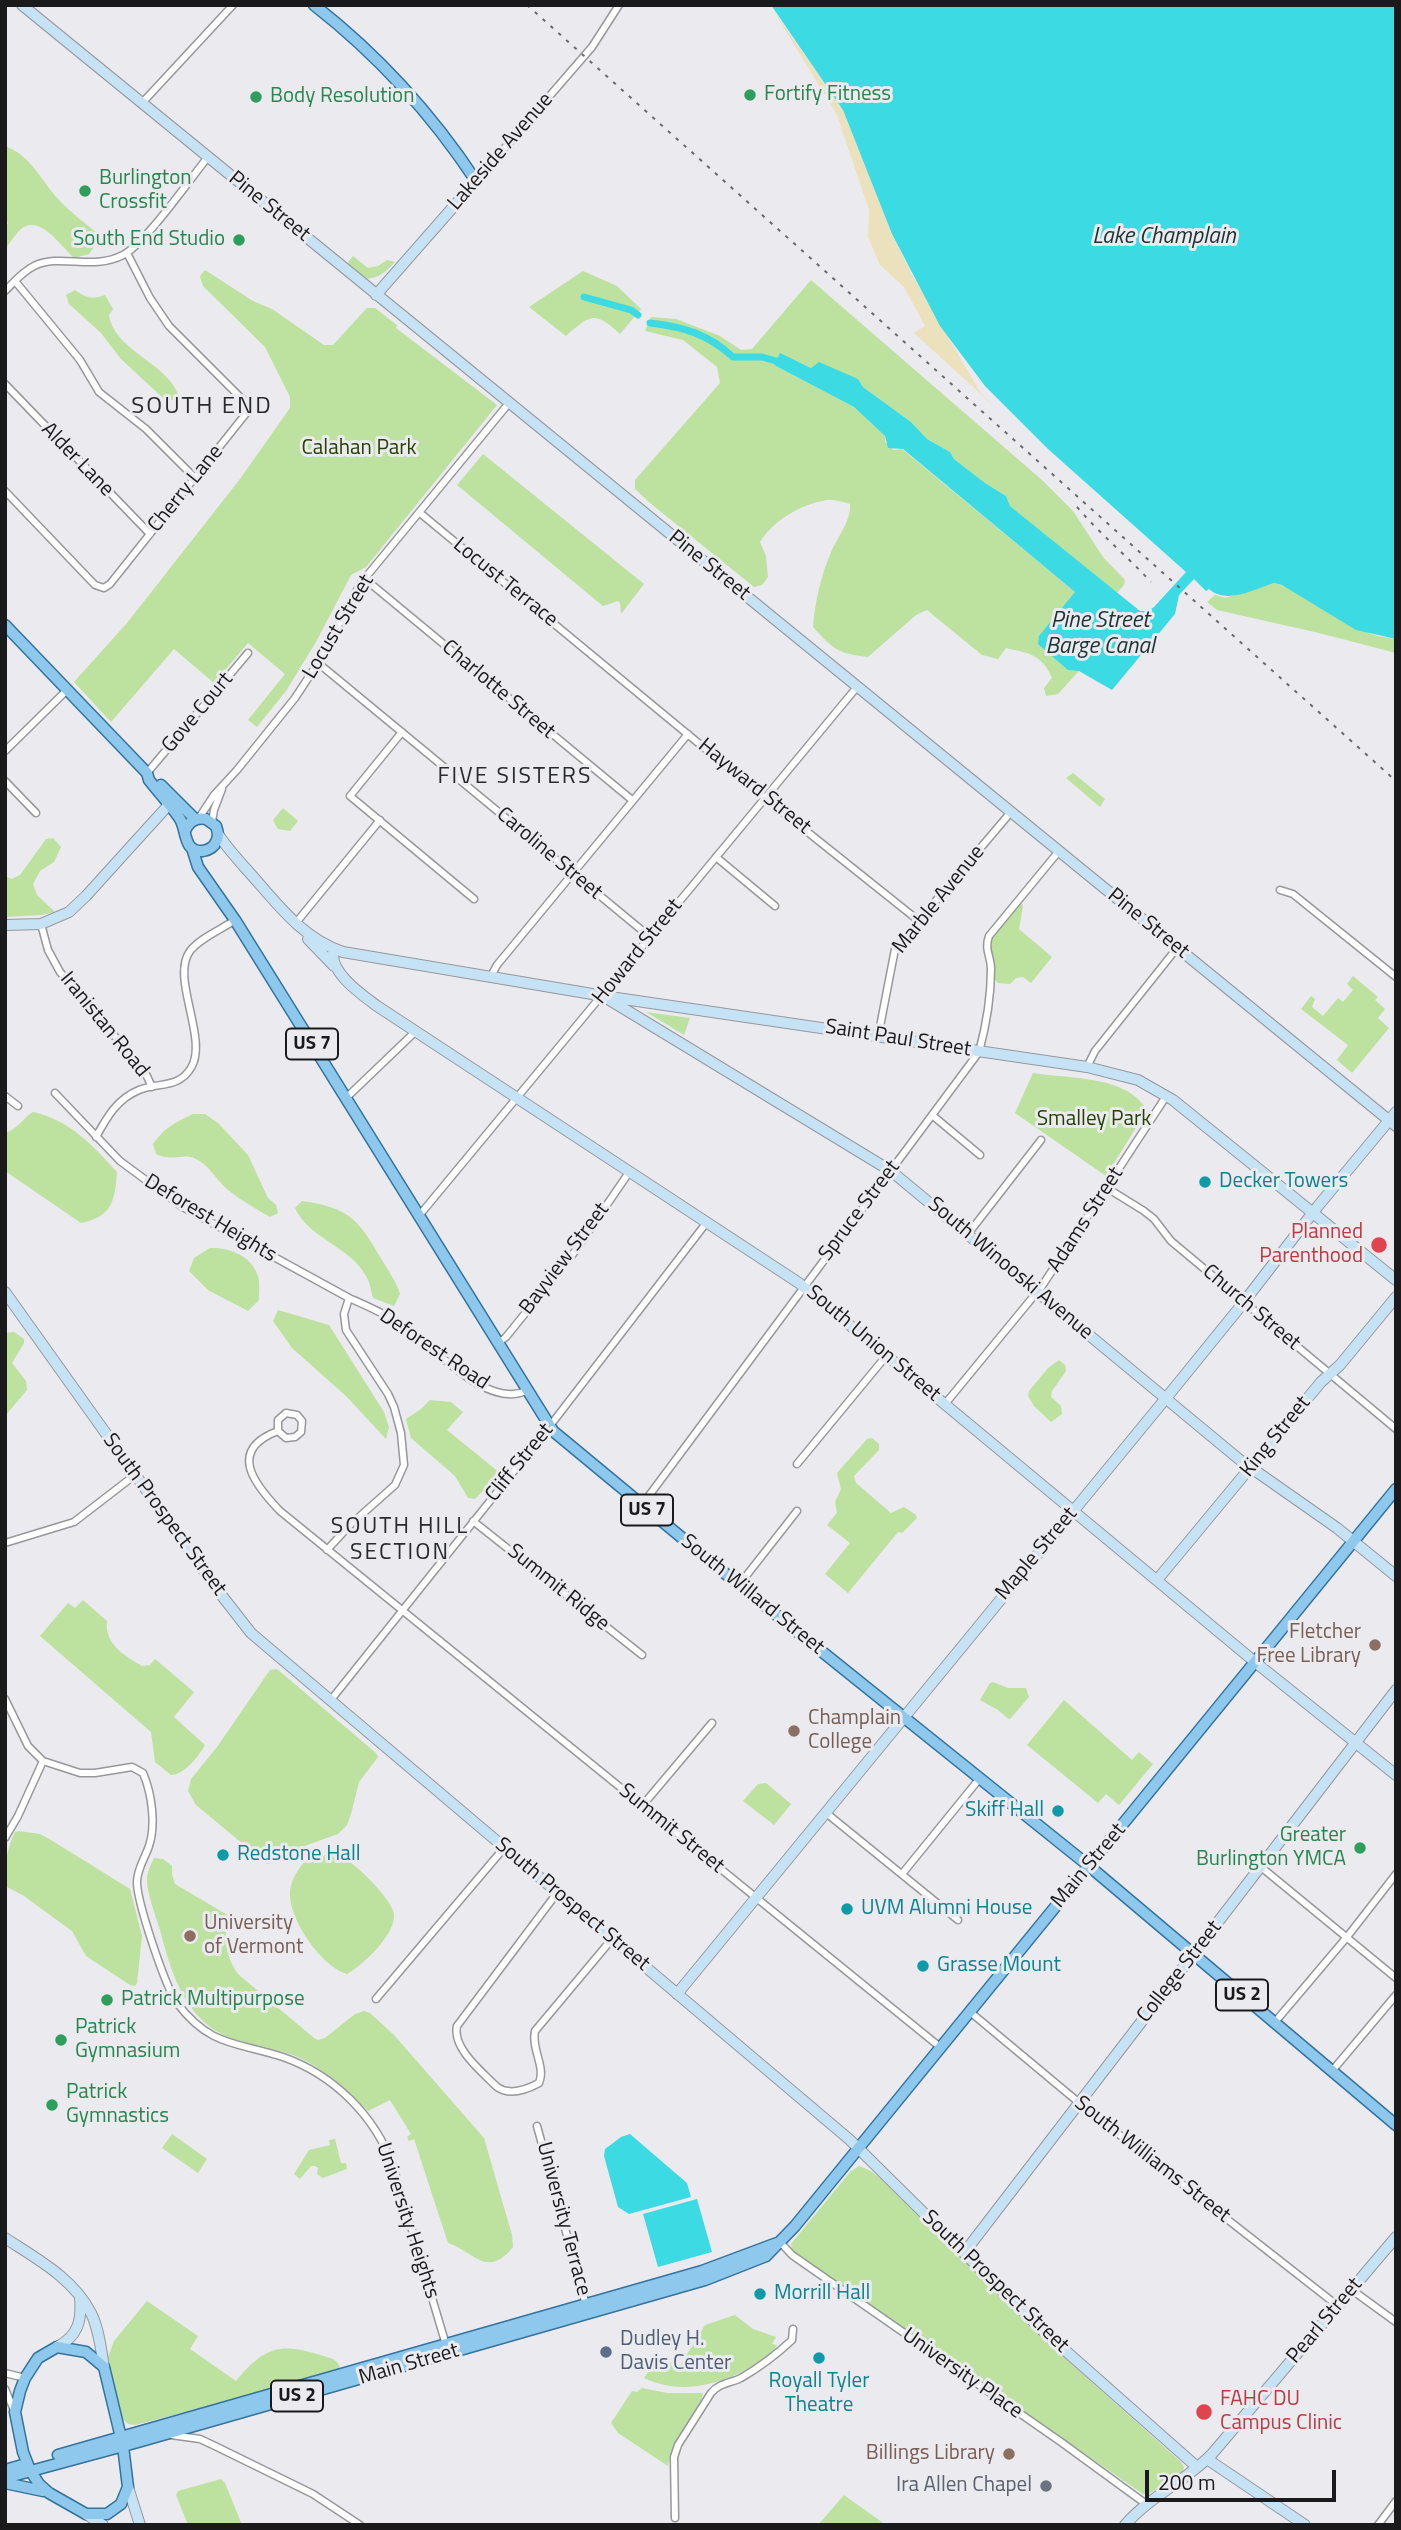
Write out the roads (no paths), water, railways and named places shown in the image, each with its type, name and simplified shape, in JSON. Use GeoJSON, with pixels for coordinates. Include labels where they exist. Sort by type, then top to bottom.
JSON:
{"type":"FeatureCollection","features":[{"type":"Feature","properties":{"kind":"main road","name":"Pine Street"},"geometry":{"type":"LineString","coordinates":[[22,5],[1177,948],[1393,1120]]}},
{"type":"Feature","properties":{"kind":"main road"},"geometry":{"type":"LineString","coordinates":[[314,5],[388,69],[444,136],[476,181]]}},
{"type":"Feature","properties":{"kind":"main road","name":"Lakeside Avenue"},"geometry":{"type":"LineString","coordinates":[[376,295],[476,181]]}},
{"type":"Feature","properties":{"kind":"main road"},"geometry":{"type":"LineString","coordinates":[[5,625],[148,774],[149,780],[171,802],[197,819],[212,822],[218,834],[203,862],[204,873]]}},
{"type":"Feature","properties":{"kind":"main road"},"geometry":{"type":"LineString","coordinates":[[171,802],[185,831],[185,839],[192,848],[232,854]]}},
{"type":"Feature","properties":{"kind":"main road"},"geometry":{"type":"LineString","coordinates":[[5,925],[41,924],[62,916],[75,907],[171,802]]}},
{"type":"Feature","properties":{"kind":"main road"},"geometry":{"type":"LineString","coordinates":[[154,823],[165,816],[177,815]]}},
{"type":"Feature","properties":{"kind":"main road"},"geometry":{"type":"LineString","coordinates":[[185,831],[189,824],[197,819]]}},
{"type":"Feature","properties":{"kind":"main road","name":"South Union Street"},"geometry":{"type":"LineString","coordinates":[[218,834],[232,854],[297,926],[369,1000],[804,1286],[1255,1662],[1396,1775]]}},
{"type":"Feature","properties":{"kind":"main road","name":"South Willard Street"},"geometry":{"type":"LineString","coordinates":[[192,848],[196,863],[235,920],[549,1427],[739,1585],[1089,1866],[1396,2124]]}},
{"type":"Feature","properties":{"kind":"main road","name":"Saint Paul Street"},"geometry":{"type":"LineString","coordinates":[[297,926],[334,949],[372,958],[602,996],[1087,1067],[1127,1076],[1149,1084],[1167,1096],[1396,1280]]}},
{"type":"Feature","properties":{"kind":"main road"},"geometry":{"type":"LineString","coordinates":[[334,949],[332,958],[337,968]]}},
{"type":"Feature","properties":{"kind":"main road","name":"South Winooski Avenue"},"geometry":{"type":"LineString","coordinates":[[602,996],[891,1171],[1251,1468],[1353,1541],[1396,1576]]}},
{"type":"Feature","properties":{"kind":"main road","name":"Maple Street"},"geometry":{"type":"LineString","coordinates":[[677,1994],[1167,1398],[1312,1212],[1393,1120]]}},
{"type":"Feature","properties":{"kind":"main road","name":"South Prospect Street"},"geometry":{"type":"LineString","coordinates":[[6,1294],[246,1628],[858,2148],[1080,2366],[1197,2467]]}},
{"type":"Feature","properties":{"kind":"main road","name":"King Street"},"geometry":{"type":"LineString","coordinates":[[1157,1580],[1396,1297]]}},
{"type":"Feature","properties":{"kind":"main road","name":"Main Street"},"geometry":{"type":"LineString","coordinates":[[28,2467],[588,2309],[780,2242],[1396,1489]]}},
{"type":"Feature","properties":{"kind":"main road","name":"College Street"},"geometry":{"type":"LineString","coordinates":[[964,2253],[1396,1690]]}},
{"type":"Feature","properties":{"kind":"main road"},"geometry":{"type":"LineString","coordinates":[[5,2238],[55,2272],[79,2294],[92,2315],[122,2442],[128,2487],[140,2525]]}},
{"type":"Feature","properties":{"kind":"main road","name":"Pearl Street"},"geometry":{"type":"LineString","coordinates":[[1125,2525],[1146,2504],[1207,2459],[1396,2238]]}},
{"type":"Feature","properties":{"kind":"main road"},"geometry":{"type":"LineString","coordinates":[[79,2294],[81,2318],[78,2328],[67,2341],[38,2358],[25,2378],[15,2412],[28,2467],[39,2484],[49,2493],[103,2525]]}},
{"type":"Feature","properties":{"kind":"main road"},"geometry":{"type":"LineString","coordinates":[[57,2347],[86,2352],[104,2367]]}},
{"type":"Feature","properties":{"kind":"main road","name":"Main Street"},"geometry":{"type":"LineString","coordinates":[[122,2442],[164,2434],[447,2349]]}},
{"type":"Feature","properties":{"kind":"main road"},"geometry":{"type":"LineString","coordinates":[[1207,2459],[1305,2525]]}},
{"type":"Feature","properties":{"kind":"main road","name":"US 2"},"geometry":{"type":"LineString","coordinates":[[5,2470],[28,2467]]}},
{"type":"Feature","properties":{"kind":"main road","name":"US 2"},"geometry":{"type":"LineString","coordinates":[[5,2480],[28,2467]]}},
{"type":"Feature","properties":{"kind":"main road"},"geometry":{"type":"LineString","coordinates":[[5,2480],[49,2493]]}},
{"type":"Feature","properties":{"kind":"main road"},"geometry":{"type":"LineString","coordinates":[[86,2514],[99,2516],[115,2510],[121,2504],[128,2487]]}},
{"type":"Feature","properties":{"kind":"street"},"geometry":{"type":"LineString","coordinates":[[142,103],[233,5]]}},
{"type":"Feature","properties":{"kind":"street","name":"Lakeside Avenue"},"geometry":{"type":"LineString","coordinates":[[476,181],[592,47],[619,5]]}},
{"type":"Feature","properties":{"kind":"street"},"geometry":{"type":"LineString","coordinates":[[5,291],[28,270],[43,263],[99,263],[127,253],[208,157]]}},
{"type":"Feature","properties":{"kind":"street","name":"Cherry Lane"},"geometry":{"type":"LineString","coordinates":[[5,491],[100,588],[110,584],[247,413],[248,405],[169,326],[150,298],[127,253]]}},
{"type":"Feature","properties":{"kind":"street"},"geometry":{"type":"LineString","coordinates":[[15,281],[80,360],[99,392],[151,433],[195,478]]}},
{"type":"Feature","properties":{"kind":"street","name":"Alder Lane"},"geometry":{"type":"LineString","coordinates":[[5,384],[150,534]]}},
{"type":"Feature","properties":{"kind":"street","name":"Locust Street"},"geometry":{"type":"LineString","coordinates":[[197,819],[295,698],[365,579],[509,403]]}},
{"type":"Feature","properties":{"kind":"street","name":"Locust Terrace"},"geometry":{"type":"LineString","coordinates":[[420,513],[590,653]]}},
{"type":"Feature","properties":{"kind":"street","name":"Charlotte Street"},"geometry":{"type":"LineString","coordinates":[[365,579],[632,800]]}},
{"type":"Feature","properties":{"kind":"street","name":"Gove Court"},"geometry":{"type":"LineString","coordinates":[[148,774],[248,653]]}},
{"type":"Feature","properties":{"kind":"street","name":"Hayward Street"},"geometry":{"type":"LineString","coordinates":[[590,653],[919,920]]}},
{"type":"Feature","properties":{"kind":"street","name":"Caroline Street"},"geometry":{"type":"LineString","coordinates":[[318,663],[650,937]]}},
{"type":"Feature","properties":{"kind":"street","name":"Howard Street"},"geometry":{"type":"LineString","coordinates":[[418,1217],[857,687]]}},
{"type":"Feature","properties":{"kind":"street"},"geometry":{"type":"LineString","coordinates":[[5,751],[67,690]]}},
{"type":"Feature","properties":{"kind":"street"},"geometry":{"type":"LineString","coordinates":[[402,732],[350,796],[474,899]]}},
{"type":"Feature","properties":{"kind":"street"},"geometry":{"type":"LineString","coordinates":[[490,978],[497,965],[688,734]]}},
{"type":"Feature","properties":{"kind":"street"},"geometry":{"type":"LineString","coordinates":[[5,781],[36,814]]}},
{"type":"Feature","properties":{"kind":"street","name":"Locust Street"},"geometry":{"type":"LineString","coordinates":[[212,822],[223,787]]}},
{"type":"Feature","properties":{"kind":"street","name":"Marble Avenue"},"geometry":{"type":"LineString","coordinates":[[878,1037],[892,954],[1011,812]]}},
{"type":"Feature","properties":{"kind":"street"},"geometry":{"type":"LineString","coordinates":[[297,926],[380,820]]}},
{"type":"Feature","properties":{"kind":"street"},"geometry":{"type":"LineString","coordinates":[[979,1052],[991,978],[991,962],[986,949],[989,936],[1059,851]]}},
{"type":"Feature","properties":{"kind":"street"},"geometry":{"type":"LineString","coordinates":[[716,857],[775,906]]}},
{"type":"Feature","properties":{"kind":"street"},"geometry":{"type":"LineString","coordinates":[[1280,890],[1293,894],[1396,977]]}},
{"type":"Feature","properties":{"kind":"street"},"geometry":{"type":"LineString","coordinates":[[96,1137],[120,1101],[138,1090],[175,1082],[187,1073],[194,1061],[196,1047],[186,985],[189,953],[235,920]]}},
{"type":"Feature","properties":{"kind":"street","name":"Iranistan Road"},"geometry":{"type":"LineString","coordinates":[[41,924],[48,950],[60,972],[145,1072],[152,1087]]}},
{"type":"Feature","properties":{"kind":"street"},"geometry":{"type":"LineString","coordinates":[[1087,1067],[1095,1051],[1177,948]]}},
{"type":"Feature","properties":{"kind":"street"},"geometry":{"type":"LineString","coordinates":[[345,1099],[416,1031]]}},
{"type":"Feature","properties":{"kind":"street","name":"Spruce Street"},"geometry":{"type":"LineString","coordinates":[[642,1505],[979,1052]]}},
{"type":"Feature","properties":{"kind":"street","name":"Deforest Heights"},"geometry":{"type":"LineString","coordinates":[[55,1093],[120,1161],[188,1211],[349,1298]]}},
{"type":"Feature","properties":{"kind":"street","name":"Adams Street"},"geometry":{"type":"LineString","coordinates":[[945,1404],[1038,1292],[1167,1096]]}},
{"type":"Feature","properties":{"kind":"street"},"geometry":{"type":"LineString","coordinates":[[5,1097],[18,1106]]}},
{"type":"Feature","properties":{"kind":"street"},"geometry":{"type":"LineString","coordinates":[[932,1115],[980,1155]]}},
{"type":"Feature","properties":{"kind":"street"},"geometry":{"type":"LineString","coordinates":[[968,1234],[1041,1140]]}},
{"type":"Feature","properties":{"kind":"street","name":"Bayview Street"},"geometry":{"type":"LineString","coordinates":[[497,1344],[506,1337],[573,1254],[630,1171]]}},
{"type":"Feature","properties":{"kind":"street","name":"Church Street"},"geometry":{"type":"LineString","coordinates":[[1107,1188],[1154,1219],[1171,1241],[1396,1429]]}},
{"type":"Feature","properties":{"kind":"street","name":"Cliff Street"},"geometry":{"type":"LineString","coordinates":[[330,1701],[549,1427],[706,1222]]}},
{"type":"Feature","properties":{"kind":"street","name":"Deforest Road"},"geometry":{"type":"LineString","coordinates":[[327,1550],[350,1525],[395,1485],[404,1465],[401,1433],[394,1407],[346,1330],[344,1314],[349,1298],[400,1323],[482,1387],[505,1395],[526,1391]]}},
{"type":"Feature","properties":{"kind":"street"},"geometry":{"type":"LineString","coordinates":[[797,1464],[887,1355]]}},
{"type":"Feature","properties":{"kind":"street"},"geometry":{"type":"LineString","coordinates":[[286,1413],[297,1415],[302,1421],[301,1432],[295,1437],[284,1437],[278,1431],[278,1420],[286,1413]]}},
{"type":"Feature","properties":{"kind":"street","name":"Summit Street"},"geometry":{"type":"LineString","coordinates":[[278,1431],[261,1439],[252,1449],[248,1463],[256,1482],[280,1511],[940,2047]]}},
{"type":"Feature","properties":{"kind":"street"},"geometry":{"type":"LineString","coordinates":[[5,1543],[74,1522],[135,1475]]}},
{"type":"Feature","properties":{"kind":"street"},"geometry":{"type":"LineString","coordinates":[[739,1585],[797,1511]]}},
{"type":"Feature","properties":{"kind":"street","name":"Summit Ridge"},"geometry":{"type":"LineString","coordinates":[[474,1521],[642,1655]]}},
{"type":"Feature","properties":{"kind":"street"},"geometry":{"type":"LineString","coordinates":[[5,1699],[28,1746],[43,1761],[5,1838]]}},
{"type":"Feature","properties":{"kind":"street"},"geometry":{"type":"LineString","coordinates":[[642,1806],[712,1723]]}},
{"type":"Feature","properties":{"kind":"street","name":"University Heights"},"geometry":{"type":"LineString","coordinates":[[43,1761],[80,1773],[132,1767],[143,1773],[153,1829],[137,1884],[154,1946],[170,1990],[187,2015],[209,2033],[231,2044],[277,2056],[306,2068],[338,2089],[368,2119],[386,2148],[393,2166],[447,2349]]}},
{"type":"Feature","properties":{"kind":"street"},"geometry":{"type":"LineString","coordinates":[[902,1874],[980,1778]]}},
{"type":"Feature","properties":{"kind":"street"},"geometry":{"type":"LineString","coordinates":[[825,1812],[958,1920]]}},
{"type":"Feature","properties":{"kind":"street"},"geometry":{"type":"LineString","coordinates":[[376,1999],[504,1848]]}},
{"type":"Feature","properties":{"kind":"street"},"geometry":{"type":"LineString","coordinates":[[1261,1867],[1396,1978]]}},
{"type":"Feature","properties":{"kind":"street"},"geometry":{"type":"LineString","coordinates":[[1275,2022],[1396,1874]]}},
{"type":"Feature","properties":{"kind":"street"},"geometry":{"type":"LineString","coordinates":[[557,1893],[457,2026],[459,2044],[496,2087],[513,2092],[540,2081],[541,2073],[533,2042],[535,2031],[612,1940]]}},
{"type":"Feature","properties":{"kind":"street"},"geometry":{"type":"LineString","coordinates":[[1332,2070],[1396,1995]]}},
{"type":"Feature","properties":{"kind":"street","name":"South Williams Street"},"geometry":{"type":"LineString","coordinates":[[969,2011],[1079,2103],[1338,2306]]}},
{"type":"Feature","properties":{"kind":"street","name":"University Terrace"},"geometry":{"type":"LineString","coordinates":[[537,2126],[588,2309]]}},
{"type":"Feature","properties":{"kind":"street","name":"University Place"},"geometry":{"type":"LineString","coordinates":[[780,2242],[792,2255],[1092,2463],[1146,2504]]}},
{"type":"Feature","properties":{"kind":"street"},"geometry":{"type":"LineString","coordinates":[[1352,2290],[1396,2322]]}},
{"type":"Feature","properties":{"kind":"street"},"geometry":{"type":"LineString","coordinates":[[675,2518],[674,2457],[678,2445],[716,2387],[738,2380],[771,2359],[792,2340],[793,2329]]}},
{"type":"Feature","properties":{"kind":"street"},"geometry":{"type":"LineString","coordinates":[[5,2373],[25,2378]]}},
{"type":"Feature","properties":{"kind":"street"},"geometry":{"type":"LineString","coordinates":[[5,2389],[15,2412]]}},
{"type":"Feature","properties":{"kind":"street"},"geometry":{"type":"LineString","coordinates":[[164,2434],[190,2437],[215,2446],[313,2494],[360,2525]]}},
{"type":"Feature","properties":{"kind":"street"},"geometry":{"type":"LineString","coordinates":[[1378,2525],[1396,2501]]}},
{"type":"Feature","properties":{"kind":"water","name":"Lake Champlain"},"geometry":{"type":"Polygon","coordinates":[[[771,5],[1396,5],[1396,639],[1356,630],[1282,585],[1274,583],[1241,594],[1224,596],[1209,589],[1206,591],[1194,579],[1179,595],[1175,614],[1112,690],[1079,671],[1068,670],[1038,644],[1039,636],[1075,592],[903,449],[888,448],[885,436],[854,407],[774,365],[780,353],[811,368],[819,362],[858,379],[863,387],[911,422],[927,439],[950,452],[954,459],[1006,496],[1010,506],[1140,611],[1148,611],[1154,607],[1186,572],[1048,449],[985,386],[940,326],[892,234],[843,110],[771,5]]]}},
{"type":"Feature","properties":{"kind":"water"},"geometry":{"type":"Polygon","coordinates":[[[630,2134],[687,2183],[691,2197],[629,2214],[618,2207],[604,2156],[605,2149],[630,2134]]]}},
{"type":"Feature","properties":{"kind":"water"},"geometry":{"type":"Polygon","coordinates":[[[697,2199],[712,2252],[658,2267],[643,2214],[697,2199]]]}},
{"type":"Feature","properties":{"kind":"waterway","name":"Pine Street Barge Canal"},"geometry":{"type":"LineString","coordinates":[[584,297],[631,310],[638,315]]}},
{"type":"Feature","properties":{"kind":"waterway","name":"Pine Street Barge Canal"},"geometry":{"type":"LineString","coordinates":[[650,323],[705,337],[733,357],[762,357],[783,363]]}},
{"type":"Feature","properties":{"kind":"railway"},"geometry":{"type":"LineString","coordinates":[[527,5],[1396,781]]}},
{"type":"Feature","properties":{"kind":"railway"},"geometry":{"type":"LineString","coordinates":[[1077,507],[1151,582]]}},
{"type":"Feature","properties":{"kind":"place","name":"Fortify Fitness"},"geometry":{"type":"Point","coordinates":[750,95]}},
{"type":"Feature","properties":{"kind":"place","name":"Body Resolution"},"geometry":{"type":"Point","coordinates":[256,97]}},
{"type":"Feature","properties":{"kind":"place","name":"Burlington Crossfit"},"geometry":{"type":"Point","coordinates":[85,191]}},
{"type":"Feature","properties":{"kind":"place","name":"South End Studio"},"geometry":{"type":"Point","coordinates":[239,240]}},
{"type":"Feature","properties":{"kind":"place","name":"Decker Towers"},"geometry":{"type":"Point","coordinates":[1205,1182]}},
{"type":"Feature","properties":{"kind":"place","name":"Planned Parenthood"},"geometry":{"type":"Point","coordinates":[1379,1245]}},
{"type":"Feature","properties":{"kind":"place","name":"Fletcher Free Library"},"geometry":{"type":"Point","coordinates":[1375,1645]}},
{"type":"Feature","properties":{"kind":"place","name":"Champlain College"},"geometry":{"type":"Point","coordinates":[794,1731]}},
{"type":"Feature","properties":{"kind":"place","name":"Skiff Hall"},"geometry":{"type":"Point","coordinates":[1058,1811]}},
{"type":"Feature","properties":{"kind":"place","name":"Greater Burlington YMCA"},"geometry":{"type":"Point","coordinates":[1360,1848]}},
{"type":"Feature","properties":{"kind":"place","name":"Redstone Hall"},"geometry":{"type":"Point","coordinates":[223,1855]}},
{"type":"Feature","properties":{"kind":"place","name":"UVM Alumni House"},"geometry":{"type":"Point","coordinates":[847,1909]}},
{"type":"Feature","properties":{"kind":"place","name":"University of Vermont"},"geometry":{"type":"Point","coordinates":[190,1936]}},
{"type":"Feature","properties":{"kind":"place","name":"Grasse Mount"},"geometry":{"type":"Point","coordinates":[923,1966]}},
{"type":"Feature","properties":{"kind":"place","name":"Patrick Multipurpose"},"geometry":{"type":"Point","coordinates":[107,2000]}},
{"type":"Feature","properties":{"kind":"place","name":"Patrick Gymnasium"},"geometry":{"type":"Point","coordinates":[61,2040]}},
{"type":"Feature","properties":{"kind":"place","name":"Patrick Gymnastics"},"geometry":{"type":"Point","coordinates":[52,2105]}},
{"type":"Feature","properties":{"kind":"place","name":"Morrill Hall"},"geometry":{"type":"Point","coordinates":[760,2294]}},
{"type":"Feature","properties":{"kind":"place","name":"Dudley H. Davis Center"},"geometry":{"type":"Point","coordinates":[606,2352]}},
{"type":"Feature","properties":{"kind":"place","name":"Royall Tyler Theatre"},"geometry":{"type":"Point","coordinates":[819,2358]}},
{"type":"Feature","properties":{"kind":"place","name":"FAHC DU Campus Clinic"},"geometry":{"type":"Point","coordinates":[1204,2412]}},
{"type":"Feature","properties":{"kind":"place","name":"Billings Library"},"geometry":{"type":"Point","coordinates":[1009,2454]}},
{"type":"Feature","properties":{"kind":"place","name":"Ira Allen Chapel"},"geometry":{"type":"Point","coordinates":[1046,2486]}},
{"type":"Feature","properties":{"kind":"district","name":"SOUTH END"},"geometry":{"type":"Point","coordinates":[202,407]}},
{"type":"Feature","properties":{"kind":"district","name":"FIVE SISTERS"},"geometry":{"type":"Point","coordinates":[515,777]}},
{"type":"Feature","properties":{"kind":"district","name":"SOUTH HILL SECTION"},"geometry":{"type":"Point","coordinates":[400,1540]}},
{"type":"Feature","properties":{"kind":"park label","name":"Calahan Park"},"geometry":{"type":"Point","coordinates":[359,449]}},
{"type":"Feature","properties":{"kind":"park label","name":"Smalley Park"},"geometry":{"type":"Point","coordinates":[1094,1120]}}]}
